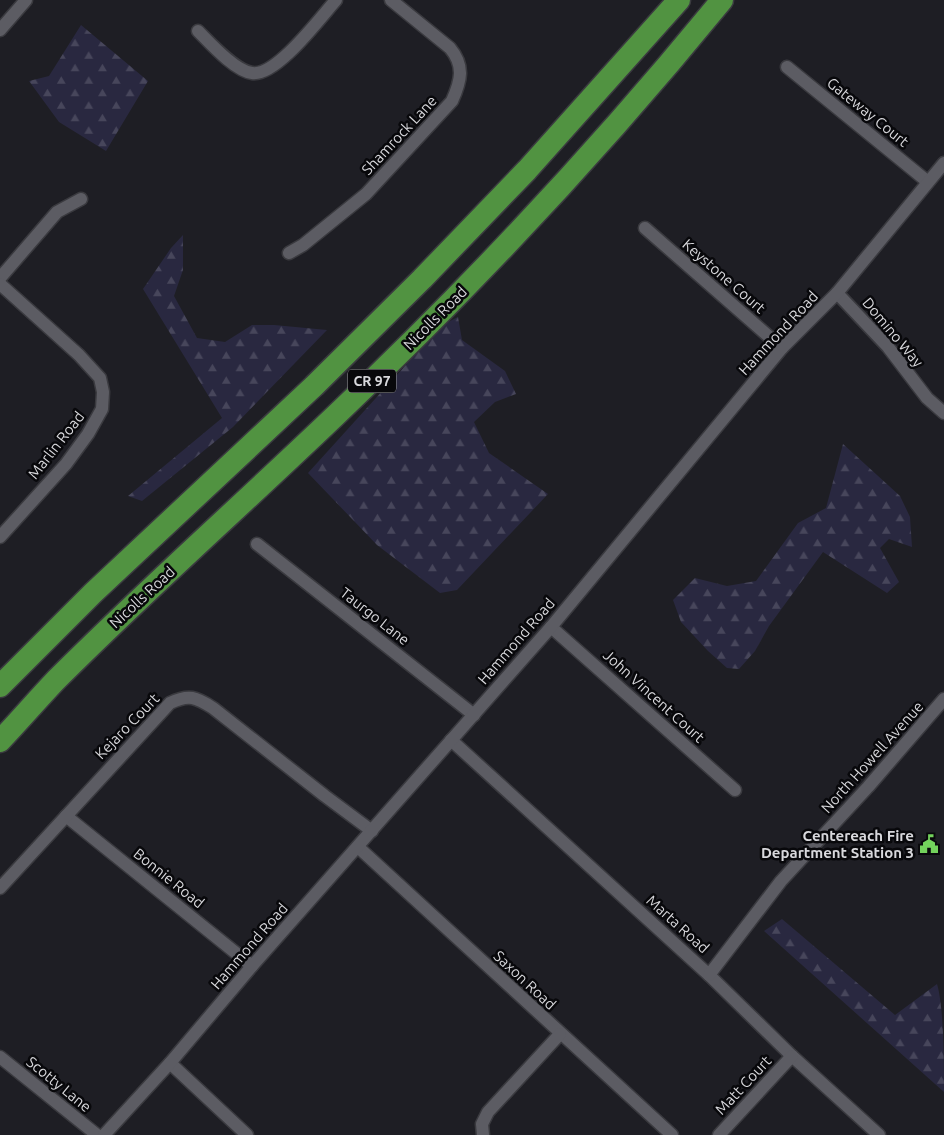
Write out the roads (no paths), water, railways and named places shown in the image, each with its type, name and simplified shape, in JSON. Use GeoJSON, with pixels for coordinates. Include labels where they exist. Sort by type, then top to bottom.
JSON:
{"type":"FeatureCollection","features":[{"type":"Feature","properties":{"kind":"highway","name":"CR 97"},"geometry":{"type":"LineString","coordinates":[[0,686],[93,593],[300,399],[422,279],[552,142],[679,0]]}},
{"type":"Feature","properties":{"kind":"highway","name":"Nicolls Road"},"geometry":{"type":"LineString","coordinates":[[0,742],[55,682],[129,608],[337,415],[453,301],[594,150],[722,0]]}},
{"type":"Feature","properties":{"kind":"street"},"geometry":{"type":"LineString","coordinates":[[0,30],[26,0]]}},
{"type":"Feature","properties":{"kind":"street"},"geometry":{"type":"LineString","coordinates":[[198,31],[240,69],[252,74],[266,71],[286,56],[336,0]]}},
{"type":"Feature","properties":{"kind":"street","name":"Shamrock Lane"},"geometry":{"type":"LineString","coordinates":[[289,253],[303,245],[366,194],[452,101],[457,89],[460,70],[457,57],[450,48],[392,0]]}},
{"type":"Feature","properties":{"kind":"street","name":"Gateway Court"},"geometry":{"type":"LineString","coordinates":[[787,67],[928,182]]}},
{"type":"Feature","properties":{"kind":"street","name":"Hammond Road"},"geometry":{"type":"LineString","coordinates":[[104,1135],[170,1063],[252,966],[551,626],[782,348],[837,293],[944,163]]}},
{"type":"Feature","properties":{"kind":"street"},"geometry":{"type":"LineString","coordinates":[[0,278],[57,212],[81,199]]}},
{"type":"Feature","properties":{"kind":"street","name":"Keystone Court"},"geometry":{"type":"LineString","coordinates":[[645,228],[782,348]]}},
{"type":"Feature","properties":{"kind":"street","name":"Marlin Road"},"geometry":{"type":"LineString","coordinates":[[0,284],[79,355],[100,378],[103,392],[102,409],[88,434],[66,464],[0,537]]}},
{"type":"Feature","properties":{"kind":"street","name":"Domino Way"},"geometry":{"type":"LineString","coordinates":[[837,293],[888,347],[927,398],[944,413]]}},
{"type":"Feature","properties":{"kind":"street","name":"Taurgo Lane"},"geometry":{"type":"LineString","coordinates":[[257,544],[474,715]]}},
{"type":"Feature","properties":{"kind":"street","name":"John Vincent Court"},"geometry":{"type":"LineString","coordinates":[[551,626],[735,790]]}},
{"type":"Feature","properties":{"kind":"street","name":"Kejaro Court"},"geometry":{"type":"LineString","coordinates":[[0,888],[170,703],[184,696],[199,699],[213,708],[372,831]]}},
{"type":"Feature","properties":{"kind":"street","name":"North Howell Avenue"},"geometry":{"type":"LineString","coordinates":[[709,974],[781,881],[868,787],[944,699]]}},
{"type":"Feature","properties":{"kind":"street","name":"Marta Road"},"geometry":{"type":"LineString","coordinates":[[451,740],[709,974],[792,1056],[879,1135]]}},
{"type":"Feature","properties":{"kind":"street","name":"Bonnie Road"},"geometry":{"type":"LineString","coordinates":[[66,816],[252,966]]}},
{"type":"Feature","properties":{"kind":"street","name":"Saxon Road"},"geometry":{"type":"LineString","coordinates":[[358,847],[672,1135]]}},
{"type":"Feature","properties":{"kind":"street"},"geometry":{"type":"LineString","coordinates":[[483,1135],[482,1124],[488,1112],[560,1034]]}},
{"type":"Feature","properties":{"kind":"street","name":"Matt Court"},"geometry":{"type":"LineString","coordinates":[[719,1135],[792,1056]]}},
{"type":"Feature","properties":{"kind":"street","name":"Scotty Lane"},"geometry":{"type":"LineString","coordinates":[[0,1058],[97,1135]]}},
{"type":"Feature","properties":{"kind":"street"},"geometry":{"type":"LineString","coordinates":[[170,1063],[247,1135]]}},
{"type":"Feature","properties":{"kind":"place","name":"Centereach Fire Department Station 3"},"geometry":{"type":"Point","coordinates":[929,844]}}]}
